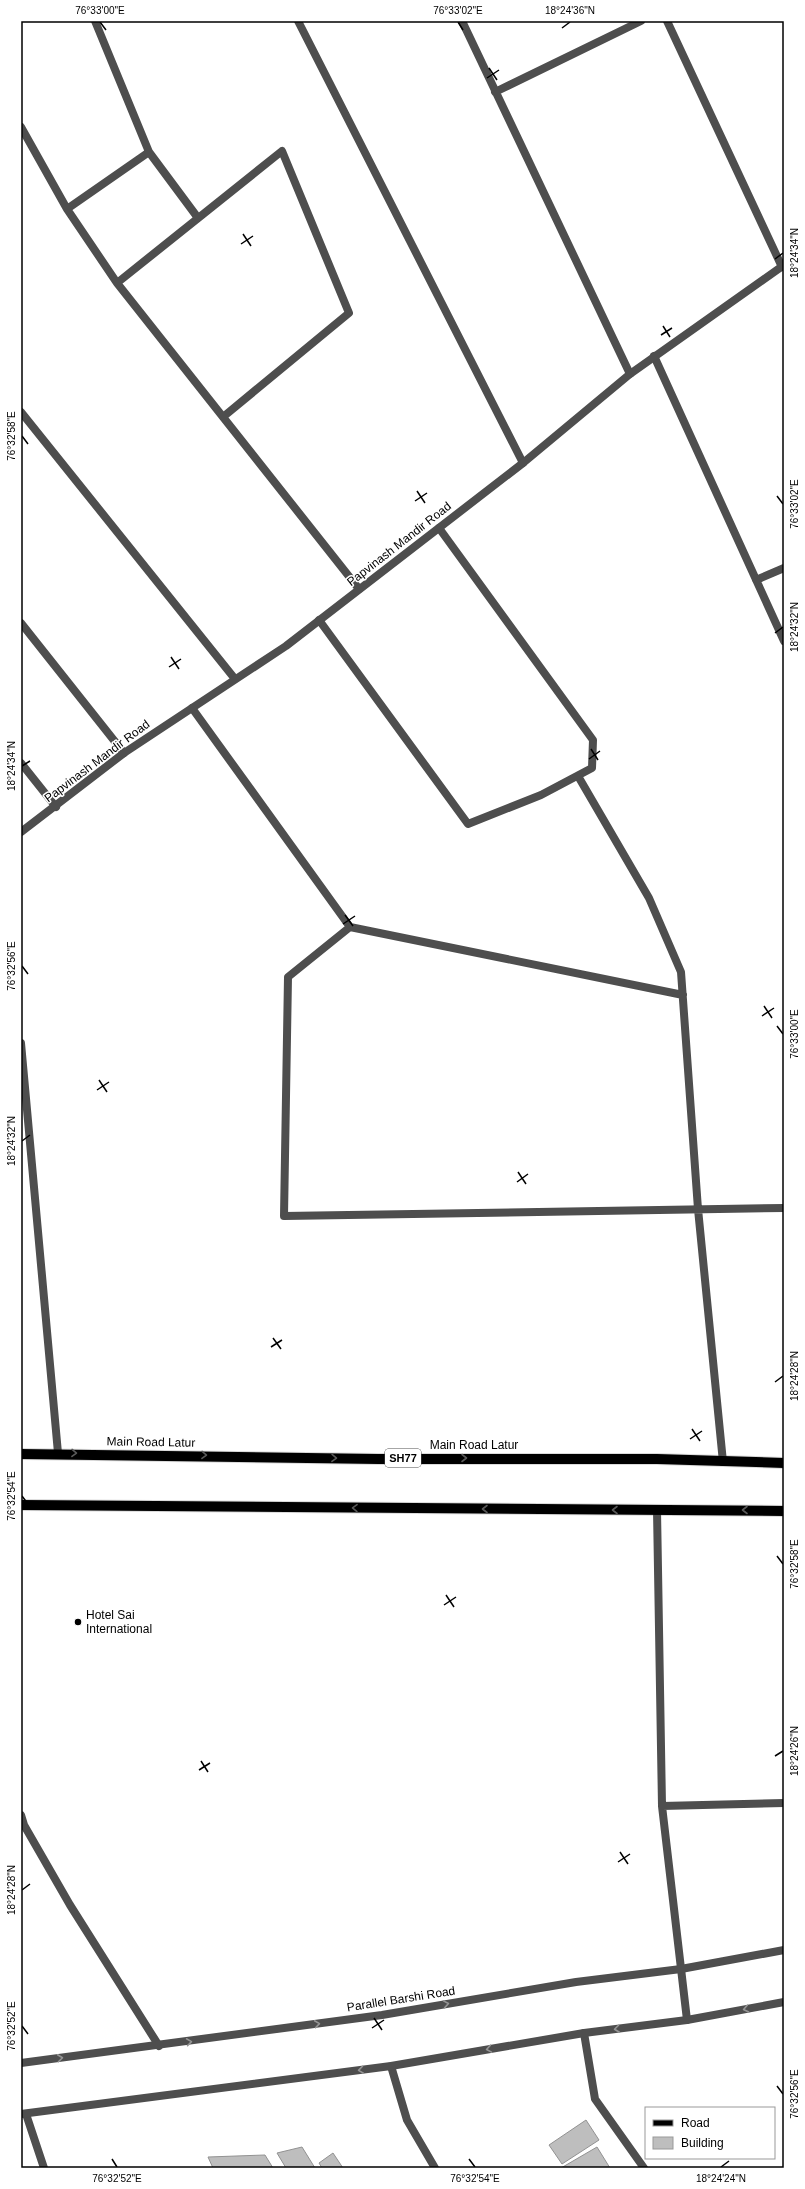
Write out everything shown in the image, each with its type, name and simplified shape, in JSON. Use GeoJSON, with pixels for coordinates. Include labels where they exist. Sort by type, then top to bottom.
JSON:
{"type":"FeatureCollection","features":[{"type":"Feature","properties":{"kind":"main road","name":"Main Road Latur"},"geometry":{"type":"LineString","coordinates":[[21,1454],[58,1453],[378,1458],[657,1459],[784,1463]]}},
{"type":"Feature","properties":{"kind":"main road"},"geometry":{"type":"LineString","coordinates":[[21,1505],[784,1510]]}},
{"type":"Feature","properties":{"kind":"street"},"geometry":{"type":"LineString","coordinates":[[95,21],[149,152],[198,218]]}},
{"type":"Feature","properties":{"kind":"street"},"geometry":{"type":"LineString","coordinates":[[298,21],[523,463]]}},
{"type":"Feature","properties":{"kind":"street"},"geometry":{"type":"LineString","coordinates":[[462,21],[630,374]]}},
{"type":"Feature","properties":{"kind":"street"},"geometry":{"type":"LineString","coordinates":[[495,92],[641,21]]}},
{"type":"Feature","properties":{"kind":"street"},"geometry":{"type":"LineString","coordinates":[[667,21],[783,266]]}},
{"type":"Feature","properties":{"kind":"street"},"geometry":{"type":"LineString","coordinates":[[21,127],[67,209],[117,283],[359,589]]}},
{"type":"Feature","properties":{"kind":"street"},"geometry":{"type":"LineString","coordinates":[[117,283],[282,151],[349,313],[223,417]]}},
{"type":"Feature","properties":{"kind":"street"},"geometry":{"type":"LineString","coordinates":[[67,209],[149,152]]}},
{"type":"Feature","properties":{"kind":"street","name":"Papvinash Mandir Road"},"geometry":{"type":"LineString","coordinates":[[21,832],[56,807],[124,753],[286,646],[523,463],[630,374],[783,266]]}},
{"type":"Feature","properties":{"kind":"street"},"geometry":{"type":"LineString","coordinates":[[654,356],[784,641]]}},
{"type":"Feature","properties":{"kind":"street"},"geometry":{"type":"LineString","coordinates":[[21,412],[235,679]]}},
{"type":"Feature","properties":{"kind":"street"},"geometry":{"type":"LineString","coordinates":[[319,620],[468,824],[541,795],[592,768],[593,740],[439,528]]}},
{"type":"Feature","properties":{"kind":"street"},"geometry":{"type":"LineString","coordinates":[[756,580],[784,568]]}},
{"type":"Feature","properties":{"kind":"street"},"geometry":{"type":"LineString","coordinates":[[21,623],[124,753]]}},
{"type":"Feature","properties":{"kind":"street"},"geometry":{"type":"LineString","coordinates":[[192,708],[350,927],[683,995]]}},
{"type":"Feature","properties":{"kind":"street"},"geometry":{"type":"LineString","coordinates":[[21,763],[56,807]]}},
{"type":"Feature","properties":{"kind":"street"},"geometry":{"type":"LineString","coordinates":[[578,776],[649,898],[681,972],[698,1209],[723,1462]]}},
{"type":"Feature","properties":{"kind":"street"},"geometry":{"type":"LineString","coordinates":[[350,927],[288,977],[284,1216],[784,1208]]}},
{"type":"Feature","properties":{"kind":"street"},"geometry":{"type":"LineString","coordinates":[[21,1043],[58,1453]]}},
{"type":"Feature","properties":{"kind":"street"},"geometry":{"type":"LineString","coordinates":[[657,1510],[662,1806],[687,2020]]}},
{"type":"Feature","properties":{"kind":"street"},"geometry":{"type":"LineString","coordinates":[[662,1806],[784,1803]]}},
{"type":"Feature","properties":{"kind":"street"},"geometry":{"type":"LineString","coordinates":[[21,1815],[24,1825],[70,1904],[159,2046]]}},
{"type":"Feature","properties":{"kind":"street","name":"Parallel Barshi Road"},"geometry":{"type":"LineString","coordinates":[[21,2063],[159,2046],[382,2015],[576,1982],[681,1969],[784,1950]]}},
{"type":"Feature","properties":{"kind":"street"},"geometry":{"type":"LineString","coordinates":[[44,2168],[24,2114],[391,2066],[584,2033],[687,2020],[784,2002]]}},
{"type":"Feature","properties":{"kind":"street"},"geometry":{"type":"LineString","coordinates":[[584,2033],[595,2099],[644,2168]]}},
{"type":"Feature","properties":{"kind":"street"},"geometry":{"type":"LineString","coordinates":[[391,2066],[407,2120],[435,2168]]}},
{"type":"Feature","properties":{"kind":"building"},"geometry":{"type":"Polygon","coordinates":[[[586,2120],[599,2140],[562,2164],[549,2145],[586,2120]]]}},
{"type":"Feature","properties":{"kind":"building"},"geometry":{"type":"Polygon","coordinates":[[[302,2147],[315,2168],[286,2168],[277,2153],[302,2147]]]}},
{"type":"Feature","properties":{"kind":"building"},"geometry":{"type":"Polygon","coordinates":[[[597,2147],[610,2168],[561,2168],[597,2147]]]}},
{"type":"Feature","properties":{"kind":"building"},"geometry":{"type":"Polygon","coordinates":[[[333,2153],[343,2168],[322,2168],[319,2163],[333,2153]]]}},
{"type":"Feature","properties":{"kind":"building"},"geometry":{"type":"Polygon","coordinates":[[[265,2155],[273,2168],[213,2168],[208,2157],[265,2155]]]}},
{"type":"Feature","properties":{"kind":"place","name":"Hotel Sai International"},"geometry":{"type":"Point","coordinates":[78,1622]}}]}
